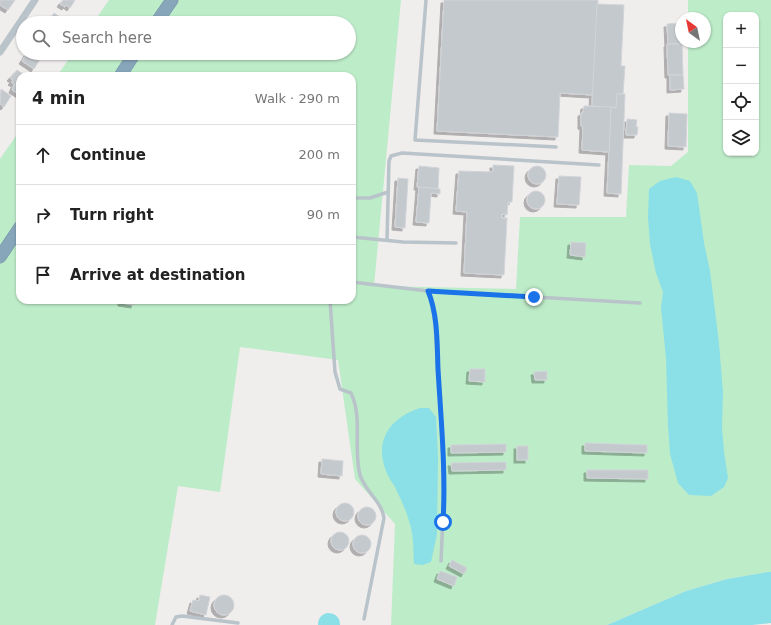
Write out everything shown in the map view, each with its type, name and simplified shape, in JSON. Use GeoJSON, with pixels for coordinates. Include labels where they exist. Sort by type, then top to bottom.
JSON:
{"type":"FeatureCollection","features":[{"type":"Feature","properties":{"kind":"highway"},"geometry":{"type":"LineString","coordinates":[[161,16],[172,0]]}},
{"type":"Feature","properties":{"kind":"highway"},"geometry":{"type":"LineString","coordinates":[[123,72],[130,60]]}},
{"type":"Feature","properties":{"kind":"highway"},"geometry":{"type":"LineString","coordinates":[[0,257],[16,233]]}},
{"type":"Feature","properties":{"kind":"street"},"geometry":{"type":"LineString","coordinates":[[24,16],[35,0]]}},
{"type":"Feature","properties":{"kind":"street"},"geometry":{"type":"LineString","coordinates":[[0,52],[16,28]]}},
{"type":"Feature","properties":{"kind":"lane"},"geometry":{"type":"LineString","coordinates":[[426,0],[415,140],[556,146]]}},
{"type":"Feature","properties":{"kind":"lane"},"geometry":{"type":"LineString","coordinates":[[387,240],[389,161],[392,156],[402,153],[599,166]]}},
{"type":"Feature","properties":{"kind":"lane"},"geometry":{"type":"LineString","coordinates":[[356,198],[370,198],[388,192]]}},
{"type":"Feature","properties":{"kind":"lane"},"geometry":{"type":"LineString","coordinates":[[356,237],[403,242],[456,243]]}},
{"type":"Feature","properties":{"kind":"lane"},"geometry":{"type":"LineString","coordinates":[[356,282],[428,291],[640,303]]}},
{"type":"Feature","properties":{"kind":"lane"},"geometry":{"type":"LineString","coordinates":[[428,291],[432,300],[435,326],[442,434],[444,495],[441,562]]}},
{"type":"Feature","properties":{"kind":"lane"},"geometry":{"type":"LineString","coordinates":[[330,304],[335,372],[340,389],[351,393],[356,409],[357,453],[360,474],[363,484],[383,511],[384,518],[364,619]]}},
{"type":"Feature","properties":{"kind":"lane"},"geometry":{"type":"LineString","coordinates":[[172,625],[176,617],[182,616],[238,622]]}},
{"type":"Feature","properties":{"kind":"green space"},"geometry":{"type":"Polygon","coordinates":[[[109,0],[401,0],[374,286],[516,289],[520,217],[626,217],[629,165],[671,166],[688,152],[688,48],[711,48],[711,12],[688,12],[688,0],[771,0],[771,572],[727,579],[686,591],[607,625],[391,625],[395,524],[355,479],[338,360],[240,347],[220,492],[178,486],[155,625],[0,625],[0,159],[16,136],[16,304],[356,304],[356,72],[60,72],[68,60],[356,60],[356,16],[98,16],[109,0]]]}},
{"type":"Feature","properties":{"kind":"water"},"geometry":{"type":"Polygon","coordinates":[[[676,177],[690,181],[697,193],[704,243],[710,271],[719,343],[723,393],[722,427],[728,478],[724,487],[711,496],[689,495],[678,483],[670,454],[666,358],[661,308],[663,292],[656,273],[650,244],[648,217],[649,189],[660,181],[676,177]]]}},
{"type":"Feature","properties":{"kind":"water"},"geometry":{"type":"Polygon","coordinates":[[[420,408],[429,408],[436,417],[438,458],[437,534],[431,562],[423,565],[414,564],[411,526],[403,504],[386,471],[382,449],[387,432],[393,424],[409,412],[420,408]]]}},
{"type":"Feature","properties":{"kind":"water"},"geometry":{"type":"Polygon","coordinates":[[[771,572],[771,623],[752,625],[607,625],[686,591],[727,579],[771,572]]]}},
{"type":"Feature","properties":{"kind":"water"},"geometry":{"type":"Polygon","coordinates":[[[327,613],[336,616],[340,625],[318,625],[320,617],[327,613]]]}},
{"type":"Feature","properties":{"kind":"building"},"geometry":{"type":"Polygon","coordinates":[[[0,0],[15,0],[8,10],[0,5],[0,0]]]}},
{"type":"Feature","properties":{"kind":"building"},"geometry":{"type":"Polygon","coordinates":[[[63,0],[75,0],[70,8],[66,5],[65,7],[60,4],[63,0]]]}},
{"type":"Feature","properties":{"kind":"building"},"geometry":{"type":"Polygon","coordinates":[[[444,0],[598,0],[593,95],[560,93],[558,137],[437,131],[444,0]]]}},
{"type":"Feature","properties":{"kind":"building"},"geometry":{"type":"Polygon","coordinates":[[[597,4],[624,5],[621,66],[625,66],[623,94],[617,94],[616,108],[592,106],[597,4]]]}},
{"type":"Feature","properties":{"kind":"building"},"geometry":{"type":"Polygon","coordinates":[[[675,23],[675,44],[668,44],[667,24],[675,23]]]}},
{"type":"Feature","properties":{"kind":"building"},"geometry":{"type":"Polygon","coordinates":[[[667,44],[675,44],[675,48],[682,48],[683,75],[668,75],[667,44]]]}},
{"type":"Feature","properties":{"kind":"building"},"geometry":{"type":"Polygon","coordinates":[[[23,60],[39,60],[34,69],[23,60]]]}},
{"type":"Feature","properties":{"kind":"building"},"geometry":{"type":"Polygon","coordinates":[[[17,70],[20,72],[16,72],[16,85],[11,82],[13,80],[10,78],[17,70]]]}},
{"type":"Feature","properties":{"kind":"building"},"geometry":{"type":"Polygon","coordinates":[[[670,75],[683,75],[684,89],[670,90],[670,75]]]}},
{"type":"Feature","properties":{"kind":"building"},"geometry":{"type":"Polygon","coordinates":[[[14,85],[16,86],[16,92],[12,90],[14,85]]]}},
{"type":"Feature","properties":{"kind":"building"},"geometry":{"type":"Polygon","coordinates":[[[1,89],[11,96],[4,107],[0,104],[1,89]]]}},
{"type":"Feature","properties":{"kind":"building"},"geometry":{"type":"Polygon","coordinates":[[[617,94],[625,94],[621,194],[607,193],[611,107],[616,108],[617,94]]]}},
{"type":"Feature","properties":{"kind":"building"},"geometry":{"type":"Polygon","coordinates":[[[584,106],[611,107],[609,152],[582,150],[583,127],[581,126],[581,113],[583,113],[584,106]]]}},
{"type":"Feature","properties":{"kind":"building"},"geometry":{"type":"Polygon","coordinates":[[[669,113],[687,114],[686,147],[668,146],[669,113]]]}},
{"type":"Feature","properties":{"kind":"building"},"geometry":{"type":"Polygon","coordinates":[[[627,119],[637,120],[637,135],[626,135],[627,119]]]}},
{"type":"Feature","properties":{"kind":"building"},"geometry":{"type":"Polygon","coordinates":[[[493,165],[514,166],[512,202],[508,202],[507,215],[502,214],[502,218],[507,218],[504,275],[464,273],[467,212],[456,211],[459,171],[493,172],[493,165]]]}},
{"type":"Feature","properties":{"kind":"building"},"geometry":{"type":"Polygon","coordinates":[[[419,166],[439,168],[438,189],[417,187],[419,166]]]}},
{"type":"Feature","properties":{"kind":"building"},"geometry":{"type":"Polygon","coordinates":[[[533,166],[541,166],[546,171],[544,182],[541,184],[533,184],[528,179],[528,171],[533,166]]]}},
{"type":"Feature","properties":{"kind":"building"},"geometry":{"type":"Polygon","coordinates":[[[559,176],[581,177],[579,205],[557,204],[559,176]]]}},
{"type":"Feature","properties":{"kind":"building"},"geometry":{"type":"Polygon","coordinates":[[[398,178],[408,179],[405,228],[395,227],[398,178]]]}},
{"type":"Feature","properties":{"kind":"building"},"geometry":{"type":"Polygon","coordinates":[[[419,187],[440,189],[440,194],[431,193],[429,223],[416,222],[419,187]]]}},
{"type":"Feature","properties":{"kind":"building"},"geometry":{"type":"Polygon","coordinates":[[[532,191],[540,191],[545,196],[543,207],[540,209],[532,209],[527,204],[527,196],[532,191]]]}},
{"type":"Feature","properties":{"kind":"building"},"geometry":{"type":"Polygon","coordinates":[[[571,242],[586,243],[585,257],[570,255],[571,242]]]}},
{"type":"Feature","properties":{"kind":"building"},"geometry":{"type":"Polygon","coordinates":[[[470,369],[485,369],[485,382],[469,381],[470,369]]]}},
{"type":"Feature","properties":{"kind":"building"},"geometry":{"type":"Polygon","coordinates":[[[547,371],[547,380],[535,380],[534,372],[547,371]]]}},
{"type":"Feature","properties":{"kind":"building"},"geometry":{"type":"Polygon","coordinates":[[[585,443],[647,445],[647,453],[585,451],[585,443]]]}},
{"type":"Feature","properties":{"kind":"building"},"geometry":{"type":"Polygon","coordinates":[[[506,444],[506,452],[451,453],[451,445],[506,444]]]}},
{"type":"Feature","properties":{"kind":"building"},"geometry":{"type":"Polygon","coordinates":[[[517,446],[528,446],[528,460],[517,460],[517,446]]]}},
{"type":"Feature","properties":{"kind":"building"},"geometry":{"type":"Polygon","coordinates":[[[322,459],[343,461],[342,476],[321,474],[322,459]]]}},
{"type":"Feature","properties":{"kind":"building"},"geometry":{"type":"Polygon","coordinates":[[[506,462],[506,470],[452,471],[451,463],[506,462]]]}},
{"type":"Feature","properties":{"kind":"building"},"geometry":{"type":"Polygon","coordinates":[[[587,470],[648,470],[648,479],[587,478],[587,470]]]}},
{"type":"Feature","properties":{"kind":"building"},"geometry":{"type":"Polygon","coordinates":[[[345,503],[351,506],[354,512],[351,518],[345,521],[339,518],[336,512],[339,506],[345,503]]]}},
{"type":"Feature","properties":{"kind":"building"},"geometry":{"type":"Polygon","coordinates":[[[367,507],[373,510],[376,516],[373,522],[367,525],[361,522],[358,516],[361,510],[367,507]]]}},
{"type":"Feature","properties":{"kind":"building"},"geometry":{"type":"Polygon","coordinates":[[[340,532],[346,535],[349,541],[346,547],[340,550],[334,547],[331,541],[334,535],[340,532]]]}},
{"type":"Feature","properties":{"kind":"building"},"geometry":{"type":"Polygon","coordinates":[[[362,535],[368,538],[371,544],[368,550],[362,553],[356,550],[353,544],[356,538],[362,535]]]}},
{"type":"Feature","properties":{"kind":"building"},"geometry":{"type":"Polygon","coordinates":[[[452,560],[467,568],[464,574],[449,566],[452,560]]]}},
{"type":"Feature","properties":{"kind":"building"},"geometry":{"type":"Polygon","coordinates":[[[440,571],[457,577],[454,586],[437,579],[440,571]]]}},
{"type":"Feature","properties":{"kind":"building"},"geometry":{"type":"Polygon","coordinates":[[[200,595],[210,597],[206,615],[190,611],[193,600],[199,601],[200,595]]]}},
{"type":"Feature","properties":{"kind":"building"},"geometry":{"type":"Polygon","coordinates":[[[224,595],[231,598],[234,605],[231,612],[224,615],[217,612],[214,605],[217,598],[224,595]]]}},
{"type":"Feature","properties":{"kind":"route"},"geometry":{"type":"LineString","coordinates":[[443,522],[444,495],[442,434],[435,326],[432,300],[428,291],[534,297]]}}]}
